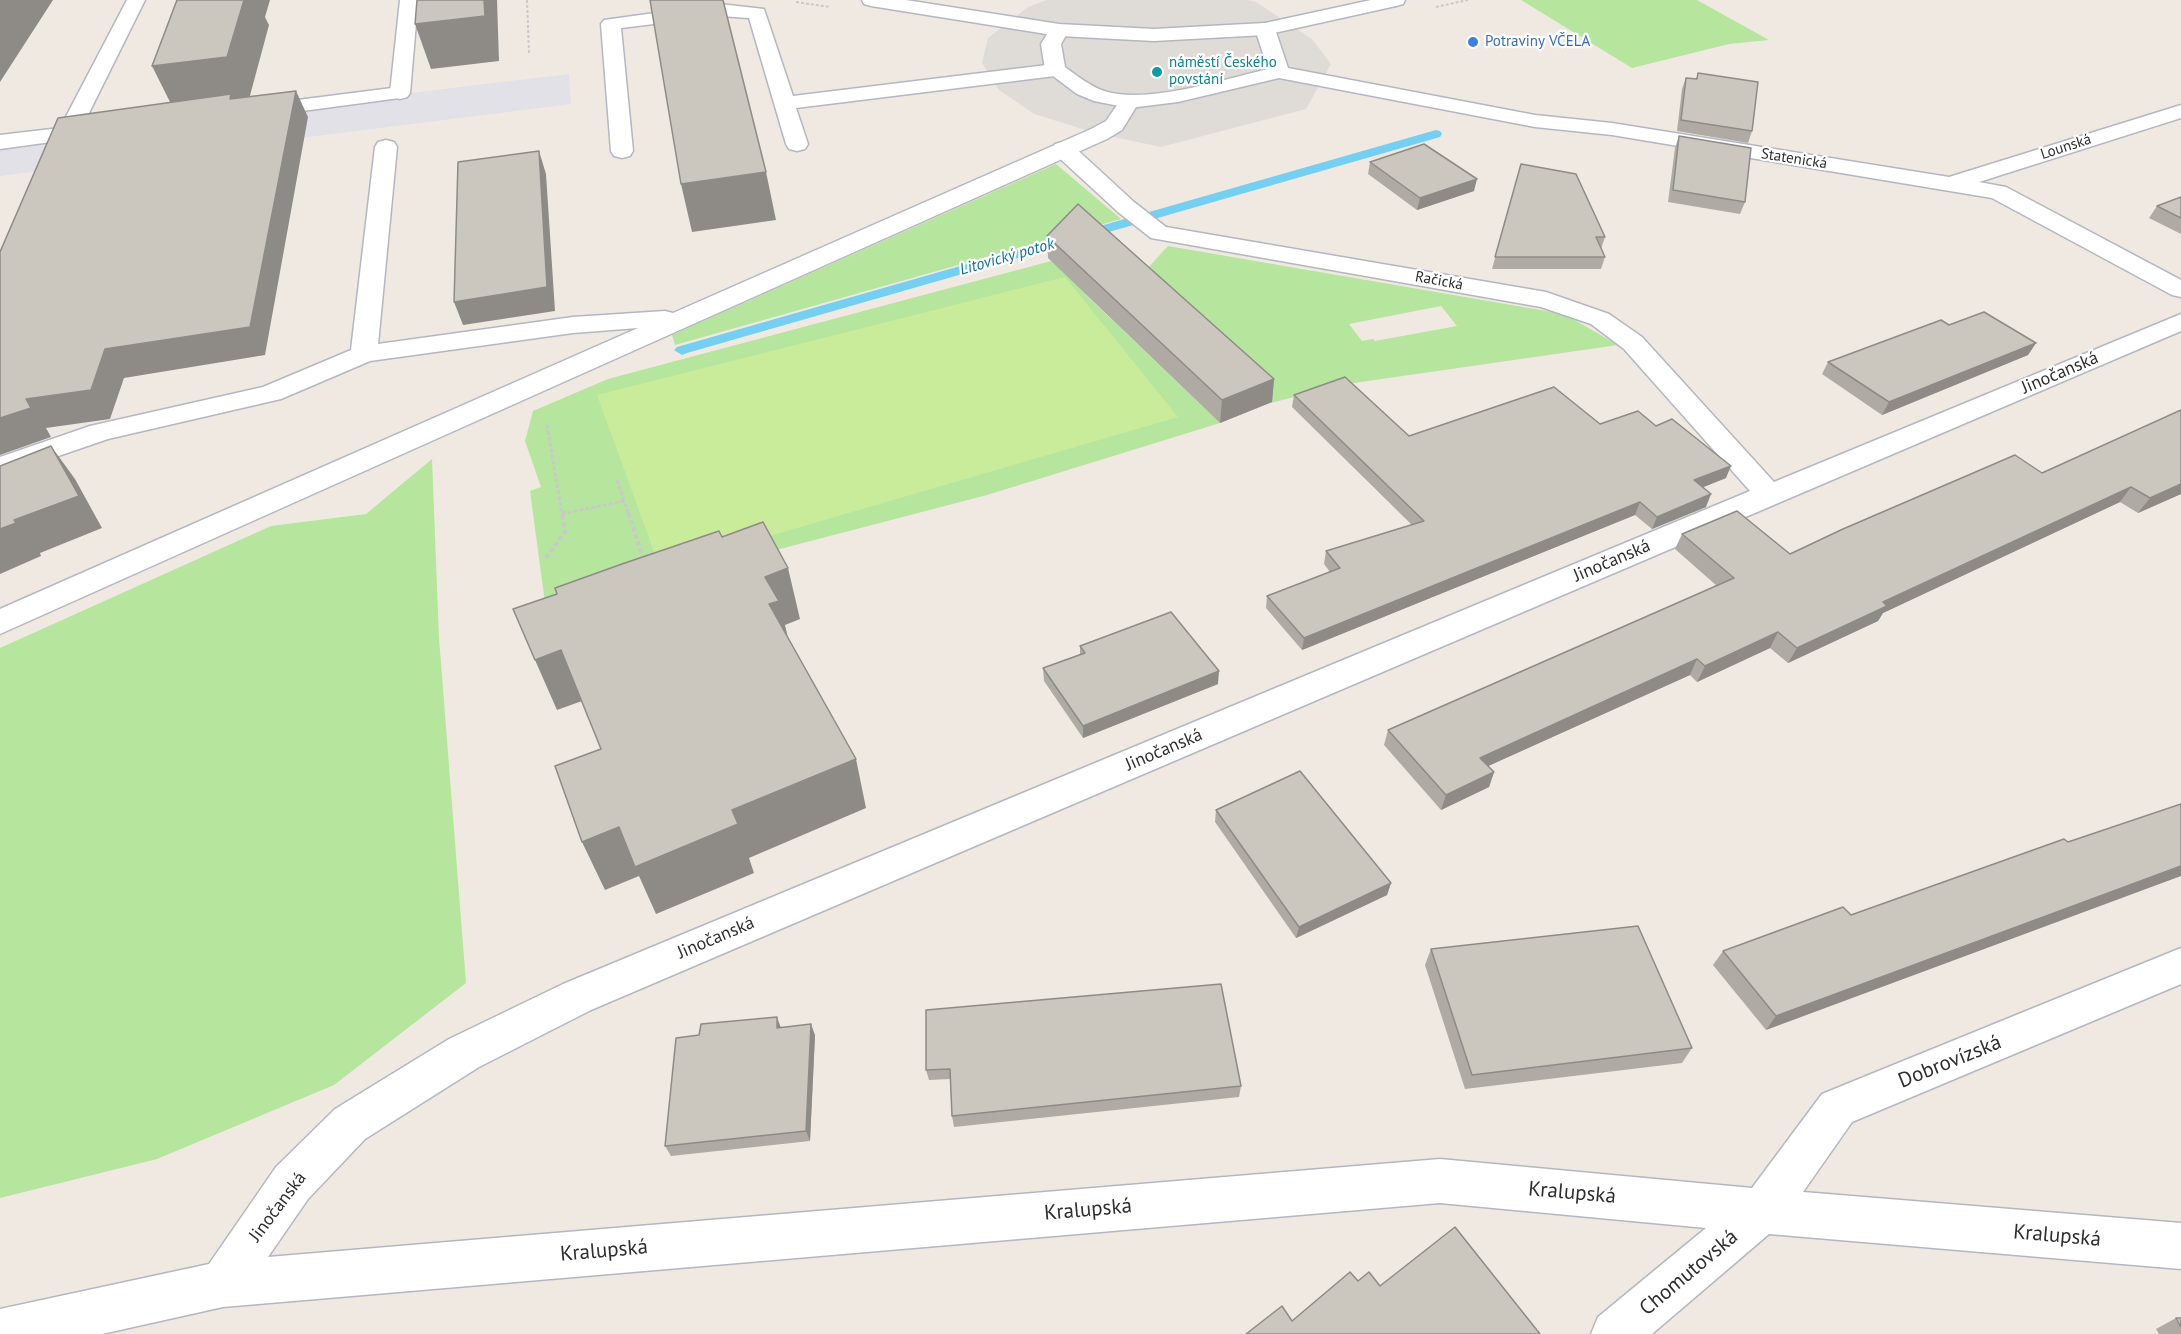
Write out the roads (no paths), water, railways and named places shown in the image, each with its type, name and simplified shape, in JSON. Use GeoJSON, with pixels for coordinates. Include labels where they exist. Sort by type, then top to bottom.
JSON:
{"type":"FeatureCollection","features":[{"type":"Feature","properties":{"kind":"street"},"geometry":{"type":"LineString","coordinates":[[68,134],[136,0]]}},
{"type":"Feature","properties":{"kind":"street"},"geometry":{"type":"LineString","coordinates":[[234,114],[400,93],[409,0]]}},
{"type":"Feature","properties":{"kind":"street"},"geometry":{"type":"LineString","coordinates":[[871,0],[1059,30],[1154,35],[1265,28],[1396,0]]}},
{"type":"Feature","properties":{"kind":"street"},"geometry":{"type":"LineString","coordinates":[[622,151],[611,24],[720,10],[757,13],[797,144]]}},
{"type":"Feature","properties":{"kind":"street"},"geometry":{"type":"LineString","coordinates":[[786,103],[1055,70],[1084,90],[1101,97],[1129,102],[1178,96],[1279,72],[1265,28]]}},
{"type":"Feature","properties":{"kind":"street"},"geometry":{"type":"LineString","coordinates":[[1055,70],[1051,44],[1059,30]]}},
{"type":"Feature","properties":{"kind":"street","name":"Statenická"},"geometry":{"type":"LineString","coordinates":[[1279,72],[1535,121],[1612,129],[1998,192],[2181,290]]}},
{"type":"Feature","properties":{"kind":"street"},"geometry":{"type":"LineString","coordinates":[[0,622],[1064,149],[1114,125],[1129,102]]}},
{"type":"Feature","properties":{"kind":"street","name":"Lounská"},"geometry":{"type":"LineString","coordinates":[[1951,184],[2181,111]]}},
{"type":"Feature","properties":{"kind":"street"},"geometry":{"type":"LineString","coordinates":[[0,142],[116,128]]}},
{"type":"Feature","properties":{"kind":"street"},"geometry":{"type":"LineString","coordinates":[[364,354],[386,147]]}},
{"type":"Feature","properties":{"kind":"street","name":"Račická"},"geometry":{"type":"LineString","coordinates":[[1064,149],[1126,207],[1159,233],[1546,300],[1600,319],[1633,343],[1770,495]]}},
{"type":"Feature","properties":{"kind":"street"},"geometry":{"type":"LineString","coordinates":[[0,467],[100,432],[271,393],[364,354],[573,325],[688,317]]}},
{"type":"Feature","properties":{"kind":"street","name":"Jinočanská"},"geometry":{"type":"LineString","coordinates":[[223,1284],[292,1183],[350,1124],[464,1053],[577,997],[2181,322]]}},
{"type":"Feature","properties":{"kind":"street","name":"Dobrovízská"},"geometry":{"type":"LineString","coordinates":[[1762,1211],[1837,1108],[2181,966]]}},
{"type":"Feature","properties":{"kind":"street","name":"Kralupská"},"geometry":{"type":"LineString","coordinates":[[0,1333],[223,1284],[1440,1180],[1762,1211],[2181,1246]]}},
{"type":"Feature","properties":{"kind":"street","name":"Chomutovská"},"geometry":{"type":"LineString","coordinates":[[1615,1334],[1762,1211]]}},
{"type":"Feature","properties":{"kind":"waterway","name":"Litovický potok"},"geometry":{"type":"LineString","coordinates":[[682,350],[1436,134]]}},
{"type":"Feature","properties":{"kind":"place","name":"Potraviny VČELA"},"geometry":{"type":"Point","coordinates":[1473,42]}},
{"type":"Feature","properties":{"kind":"place","name":"náměstí Českého povstání"},"geometry":{"type":"Point","coordinates":[1157,72]}}]}
